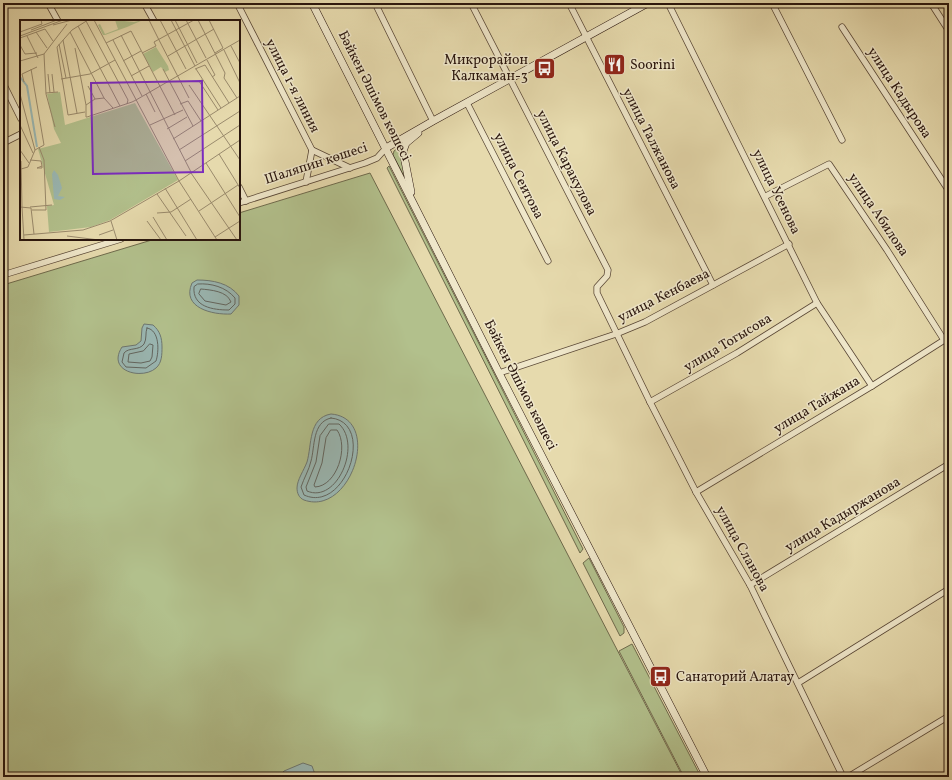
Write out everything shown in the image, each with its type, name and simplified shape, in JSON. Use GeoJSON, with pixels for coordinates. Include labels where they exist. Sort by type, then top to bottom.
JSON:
{"type":"FeatureCollection","features":[{"type":"Feature","properties":{"kind":"main road","name":"Бәйкен Әшімов көшесі"},"geometry":{"type":"LineString","coordinates":[[312,3],[499,373],[707,777]]}},
{"type":"Feature","properties":{"kind":"main road","name":"Шаляпин көшесі"},"geometry":{"type":"LineString","coordinates":[[386,148],[648,3]]}},
{"type":"Feature","properties":{"kind":"main road"},"geometry":{"type":"LineString","coordinates":[[413,204],[403,151],[406,143],[433,121]]}},
{"type":"Feature","properties":{"kind":"street"},"geometry":{"type":"LineString","coordinates":[[48,3],[57,20]]}},
{"type":"Feature","properties":{"kind":"street"},"geometry":{"type":"LineString","coordinates":[[144,3],[153,20]]}},
{"type":"Feature","properties":{"kind":"street","name":"улица 1-я линия"},"geometry":{"type":"LineString","coordinates":[[237,3],[312,150],[306,182]]}},
{"type":"Feature","properties":{"kind":"street"},"geometry":{"type":"LineString","coordinates":[[375,3],[433,121]]}},
{"type":"Feature","properties":{"kind":"street","name":"улица Каракулова"},"geometry":{"type":"LineString","coordinates":[[471,3],[608,270],[607,276],[597,287],[597,293],[616,334]]}},
{"type":"Feature","properties":{"kind":"street","name":"улица Талжанова"},"geometry":{"type":"LineString","coordinates":[[570,3],[586,38],[713,286]]}},
{"type":"Feature","properties":{"kind":"street","name":"улица Усенова"},"geometry":{"type":"LineString","coordinates":[[668,3],[766,196],[817,303],[872,386]]}},
{"type":"Feature","properties":{"kind":"street"},"geometry":{"type":"LineString","coordinates":[[772,3],[842,140]]}},
{"type":"Feature","properties":{"kind":"street"},"geometry":{"type":"LineString","coordinates":[[931,3],[949,31]]}},
{"type":"Feature","properties":{"kind":"street","name":"улица Кадырова"},"geometry":{"type":"LineString","coordinates":[[842,27],[949,191]]}},
{"type":"Feature","properties":{"kind":"street"},"geometry":{"type":"LineString","coordinates":[[3,83],[20,117]]}},
{"type":"Feature","properties":{"kind":"street","name":"улица Сеитова"},"geometry":{"type":"LineString","coordinates":[[467,103],[548,261]]}},
{"type":"Feature","properties":{"kind":"street"},"geometry":{"type":"LineString","coordinates":[[3,143],[20,134]]}},
{"type":"Feature","properties":{"kind":"street","name":"Шаляпин көшесі"},"geometry":{"type":"LineString","coordinates":[[240,203],[377,158],[386,148]]}},
{"type":"Feature","properties":{"kind":"street"},"geometry":{"type":"LineString","coordinates":[[312,150],[350,168]]}},
{"type":"Feature","properties":{"kind":"street","name":"улица Абилова"},"geometry":{"type":"LineString","coordinates":[[766,196],[829,164],[947,339]]}},
{"type":"Feature","properties":{"kind":"street"},"geometry":{"type":"LineString","coordinates":[[240,189],[246,201]]}},
{"type":"Feature","properties":{"kind":"street"},"geometry":{"type":"LineString","coordinates":[[3,275],[118,240]]}},
{"type":"Feature","properties":{"kind":"street","name":"улица Кенбаева"},"geometry":{"type":"LineString","coordinates":[[499,373],[616,334],[645,322],[789,244]]}},
{"type":"Feature","properties":{"kind":"street","name":"улица Тогысова"},"geometry":{"type":"LineString","coordinates":[[650,402],[737,353],[817,303]]}},
{"type":"Feature","properties":{"kind":"street","name":"улица Сланова"},"geometry":{"type":"LineString","coordinates":[[616,334],[696,492],[750,585],[843,777]]}},
{"type":"Feature","properties":{"kind":"street","name":"улица Тайжана"},"geometry":{"type":"LineString","coordinates":[[696,492],[947,339]]}},
{"type":"Feature","properties":{"kind":"street","name":"улица Кадыржанова"},"geometry":{"type":"LineString","coordinates":[[750,585],[866,516],[949,464]]}},
{"type":"Feature","properties":{"kind":"street"},"geometry":{"type":"LineString","coordinates":[[798,683],[949,589]]}},
{"type":"Feature","properties":{"kind":"street"},"geometry":{"type":"LineString","coordinates":[[848,777],[949,716]]}},
{"type":"Feature","properties":{"kind":"green space"},"geometry":{"type":"Polygon","coordinates":[[[404,143],[406,180],[393,155],[394,151],[404,143]]]}},
{"type":"Feature","properties":{"kind":"green space"},"geometry":{"type":"Polygon","coordinates":[[[389,166],[583,549],[580,553],[387,168],[389,166]]]}},
{"type":"Feature","properties":{"kind":"green space"},"geometry":{"type":"Polygon","coordinates":[[[370,173],[683,777],[3,777],[3,285],[152,240],[240,240],[240,213],[370,173]]]}},
{"type":"Feature","properties":{"kind":"green space"},"geometry":{"type":"Polygon","coordinates":[[[589,558],[624,627],[624,633],[620,636],[583,563],[589,558]]]}},
{"type":"Feature","properties":{"kind":"green space"},"geometry":{"type":"Polygon","coordinates":[[[632,644],[701,777],[684,777],[619,651],[632,644]]]}},
{"type":"Feature","properties":{"kind":"water"},"geometry":{"type":"Polygon","coordinates":[[[197,280],[226,285],[239,296],[239,305],[231,314],[216,313],[201,308],[191,299],[190,292],[192,283],[197,280]]]}},
{"type":"Feature","properties":{"kind":"water"},"geometry":{"type":"Polygon","coordinates":[[[144,324],[153,325],[159,332],[162,344],[162,353],[159,364],[156,368],[150,372],[135,373],[122,368],[119,363],[118,356],[122,347],[136,345],[141,341],[142,328],[144,324]]]}},
{"type":"Feature","properties":{"kind":"water"},"geometry":{"type":"Polygon","coordinates":[[[331,414],[347,420],[355,432],[358,447],[355,465],[347,481],[335,494],[321,501],[304,500],[299,495],[297,485],[307,462],[312,433],[318,421],[331,414]]]}},
{"type":"Feature","properties":{"kind":"water"},"geometry":{"type":"Polygon","coordinates":[[[303,763],[312,766],[316,777],[278,777],[284,771],[303,763]]]}},
{"type":"Feature","properties":{"kind":"place","name":"Soorini"},"geometry":{"type":"Point","coordinates":[615,65]}},
{"type":"Feature","properties":{"kind":"place","name":"Микрорайон Калкаман-3"},"geometry":{"type":"Point","coordinates":[544,68]}},
{"type":"Feature","properties":{"kind":"place","name":"Санаторий Алатау"},"geometry":{"type":"Point","coordinates":[660,677]}}]}
